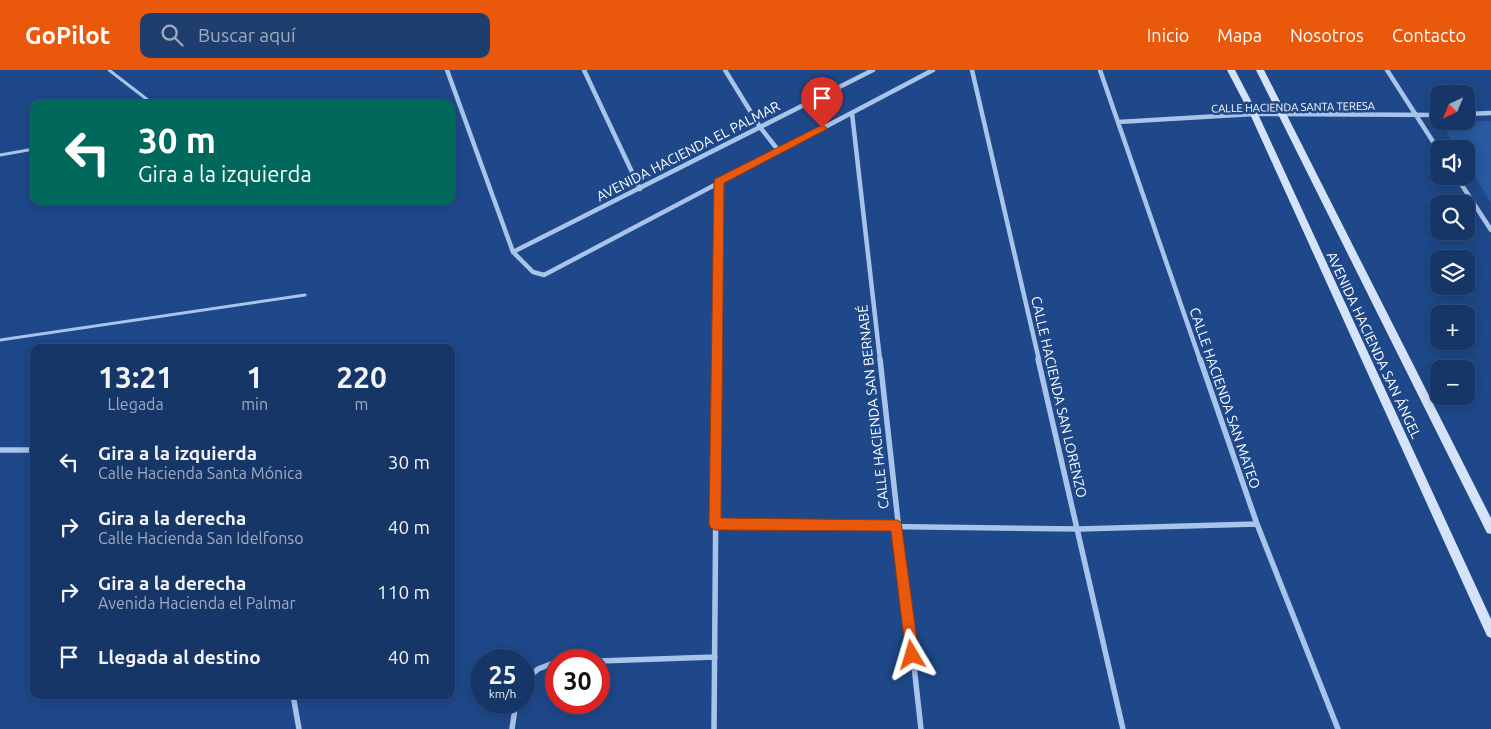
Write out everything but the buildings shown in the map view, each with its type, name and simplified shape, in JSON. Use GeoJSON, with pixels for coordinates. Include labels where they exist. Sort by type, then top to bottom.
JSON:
{"type":"FeatureCollection","features":[{"type":"Feature","properties":{"kind":"street"},"geometry":{"type":"LineString","coordinates":[[447,70],[513,252],[533,272],[544,275],[933,70]]}},
{"type":"Feature","properties":{"kind":"street"},"geometry":{"type":"LineString","coordinates":[[584,70],[640,189]]}},
{"type":"Feature","properties":{"kind":"street"},"geometry":{"type":"LineString","coordinates":[[725,70],[760,127],[778,150]]}},
{"type":"Feature","properties":{"kind":"street","name":"AVENIDA HACIENDA EL PALMAR"},"geometry":{"type":"LineString","coordinates":[[513,252],[871,70]]}},
{"type":"Feature","properties":{"kind":"street","name":"CALLE HACIENDA SAN LORENZO"},"geometry":{"type":"LineString","coordinates":[[972,70],[1123,729]]}},
{"type":"Feature","properties":{"kind":"street","name":"CALLE HACIENDA SAN MATEO"},"geometry":{"type":"LineString","coordinates":[[1100,70],[1257,524],[1338,729]]}},
{"type":"Feature","properties":{"kind":"street","name":"AVENIDA HACIENDA SAN ÁNGEL"},"geometry":{"type":"LineString","coordinates":[[1231,70],[1254,114],[1491,632]]}},
{"type":"Feature","properties":{"kind":"street","name":"AVENIDA HACIENDA SAN ÁNGEL"},"geometry":{"type":"LineString","coordinates":[[1260,70],[1491,529]]}},
{"type":"Feature","properties":{"kind":"street"},"geometry":{"type":"LineString","coordinates":[[1387,70],[1432,140]]}},
{"type":"Feature","properties":{"kind":"street","name":"CALLE HACIENDA SAN BERNABÉ"},"geometry":{"type":"LineString","coordinates":[[852,113],[897,526],[922,729]]}},
{"type":"Feature","properties":{"kind":"street"},"geometry":{"type":"LineString","coordinates":[[1475,114],[1491,113]]}},
{"type":"Feature","properties":{"kind":"street","name":"CALLE HACIENDA SANTA TERESA"},"geometry":{"type":"LineString","coordinates":[[1118,122],[1254,114],[1430,115]]}},
{"type":"Feature","properties":{"kind":"street"},"geometry":{"type":"LineString","coordinates":[[714,729],[719,182]]}},
{"type":"Feature","properties":{"kind":"street"},"geometry":{"type":"LineString","coordinates":[[1462,185],[1491,230]]}},
{"type":"Feature","properties":{"kind":"street"},"geometry":{"type":"LineString","coordinates":[[0,450],[30,450]]}},
{"type":"Feature","properties":{"kind":"street"},"geometry":{"type":"LineString","coordinates":[[715,524],[1078,529],[1257,524]]}},
{"type":"Feature","properties":{"kind":"street"},"geometry":{"type":"LineString","coordinates":[[610,661],[715,657]]}},
{"type":"Feature","properties":{"kind":"street"},"geometry":{"type":"LineString","coordinates":[[294,699],[299,729]]}},
{"type":"Feature","properties":{"kind":"street"},"geometry":{"type":"LineString","coordinates":[[512,729],[514,714]]}},
{"type":"Feature","properties":{"kind":"lane"},"geometry":{"type":"LineString","coordinates":[[109,70],[148,100]]}},
{"type":"Feature","properties":{"kind":"lane"},"geometry":{"type":"LineString","coordinates":[[0,155],[30,150]]}},
{"type":"Feature","properties":{"kind":"lane"},"geometry":{"type":"LineString","coordinates":[[0,340],[306,295]]}},
{"type":"Feature","properties":{"kind":"shaded area"},"geometry":{"type":"Polygon","coordinates":[[[1475,121],[1491,121],[1491,203],[1475,177],[1475,140],[1452,140],[1445,130],[1475,130],[1475,121]]]}},
{"type":"Feature","properties":{"kind":"route"},"geometry":{"type":"LineString","coordinates":[[822,128],[719,182],[715,524],[897,526],[912,655]]}}]}
